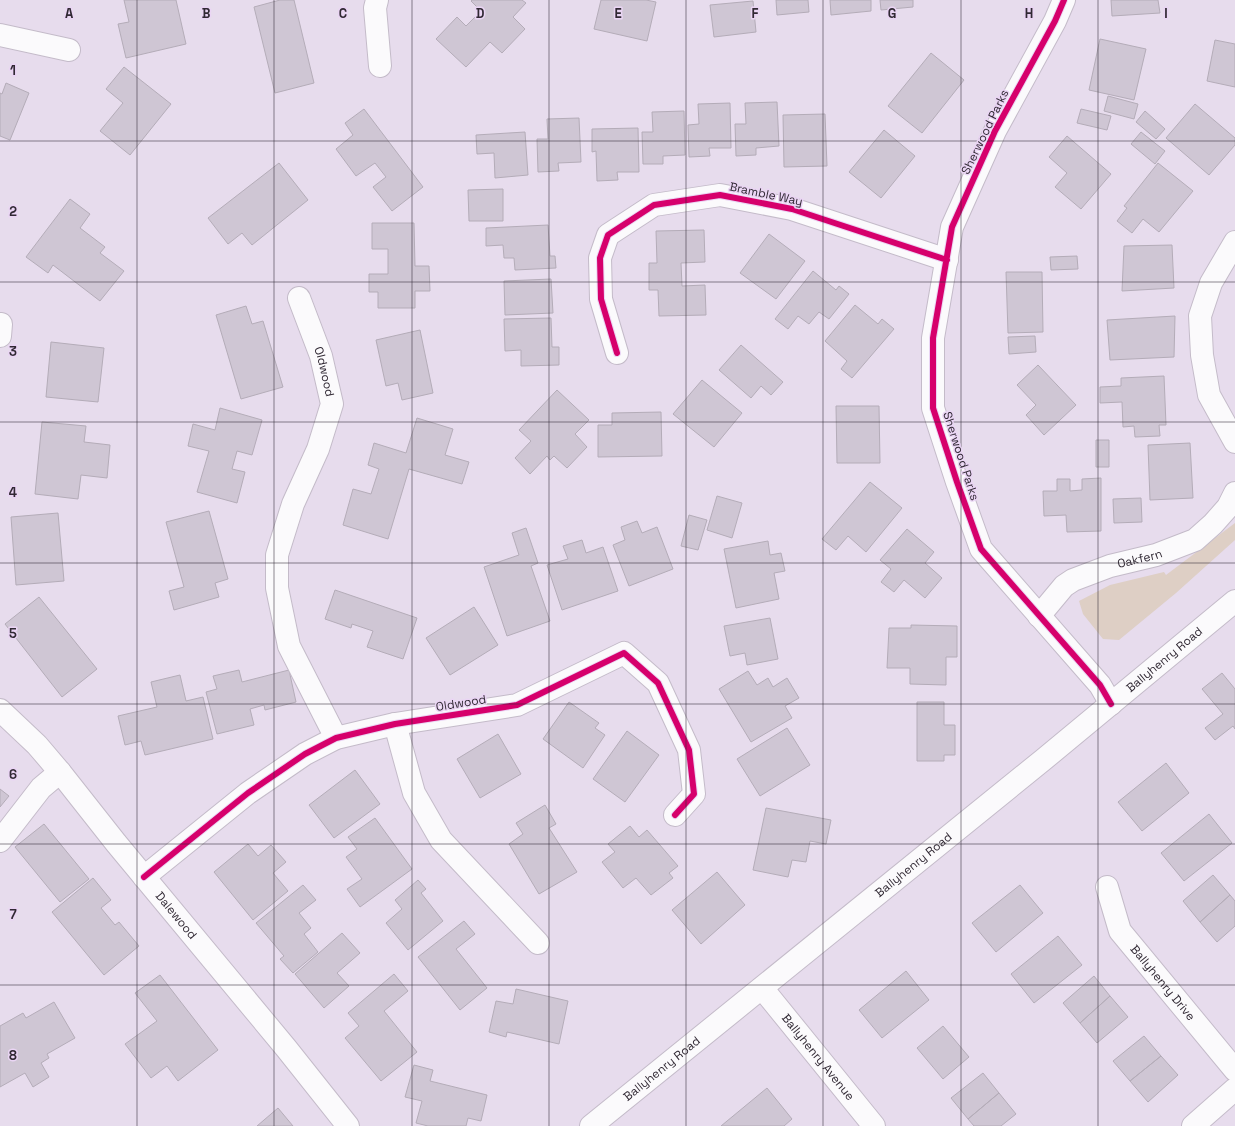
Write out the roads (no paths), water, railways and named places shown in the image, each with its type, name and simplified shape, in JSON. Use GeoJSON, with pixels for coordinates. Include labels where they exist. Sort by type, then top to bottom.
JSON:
{"type":"FeatureCollection","features":[{"type":"Feature","properties":{"kind":"street"},"geometry":{"type":"LineString","coordinates":[[377,0],[375,8],[380,66]]}},
{"type":"Feature","properties":{"kind":"street","name":"Sherwood Parks"},"geometry":{"type":"LineString","coordinates":[[1064,0],[1055,20],[995,131],[952,227],[933,338],[933,408],[981,549],[1100,685],[1111,704]]}},
{"type":"Feature","properties":{"kind":"street"},"geometry":{"type":"LineString","coordinates":[[0,35],[69,50]]}},
{"type":"Feature","properties":{"kind":"street","name":"Bramble Way"},"geometry":{"type":"LineString","coordinates":[[617,353],[601,299],[600,258],[608,235],[654,204],[720,195],[792,209],[946,260]]}},
{"type":"Feature","properties":{"kind":"street"},"geometry":{"type":"LineString","coordinates":[[1235,242],[1210,282],[1200,316],[1202,355],[1209,395],[1235,442]]}},
{"type":"Feature","properties":{"kind":"street","name":"Oldwood"},"geometry":{"type":"LineString","coordinates":[[299,298],[321,356],[332,404],[318,449],[293,504],[277,555],[277,588],[289,646],[336,738]]}},
{"type":"Feature","properties":{"kind":"street","name":"Oakfern"},"geometry":{"type":"LineString","coordinates":[[1039,616],[1064,586],[1073,580],[1110,566],[1156,555],[1195,540],[1213,524],[1228,507],[1235,493]]}},
{"type":"Feature","properties":{"kind":"street","name":"Ballyhenry Road"},"geometry":{"type":"LineString","coordinates":[[591,1126],[1111,704],[1235,601]]}},
{"type":"Feature","properties":{"kind":"street","name":"Oldwood"},"geometry":{"type":"LineString","coordinates":[[144,877],[248,793],[305,754],[336,738],[395,724],[517,705],[624,653],[658,683],[689,750],[694,794],[675,815]]}},
{"type":"Feature","properties":{"kind":"street","name":"Dalewood"},"geometry":{"type":"LineString","coordinates":[[0,710],[37,745],[60,772],[348,1126]]}},
{"type":"Feature","properties":{"kind":"street"},"geometry":{"type":"LineString","coordinates":[[395,724],[414,792],[441,840],[538,943]]}},
{"type":"Feature","properties":{"kind":"street"},"geometry":{"type":"LineString","coordinates":[[0,841],[41,788],[60,772]]}},
{"type":"Feature","properties":{"kind":"street","name":"Ballyhenry Drive"},"geometry":{"type":"LineString","coordinates":[[1107,887],[1120,931],[1235,1070]]}},
{"type":"Feature","properties":{"kind":"street","name":"Ballyhenry Avenue"},"geometry":{"type":"LineString","coordinates":[[762,988],[874,1126]]}},
{"type":"Feature","properties":{"kind":"street"},"geometry":{"type":"LineString","coordinates":[[1193,1126],[1235,1089]]}}]}
